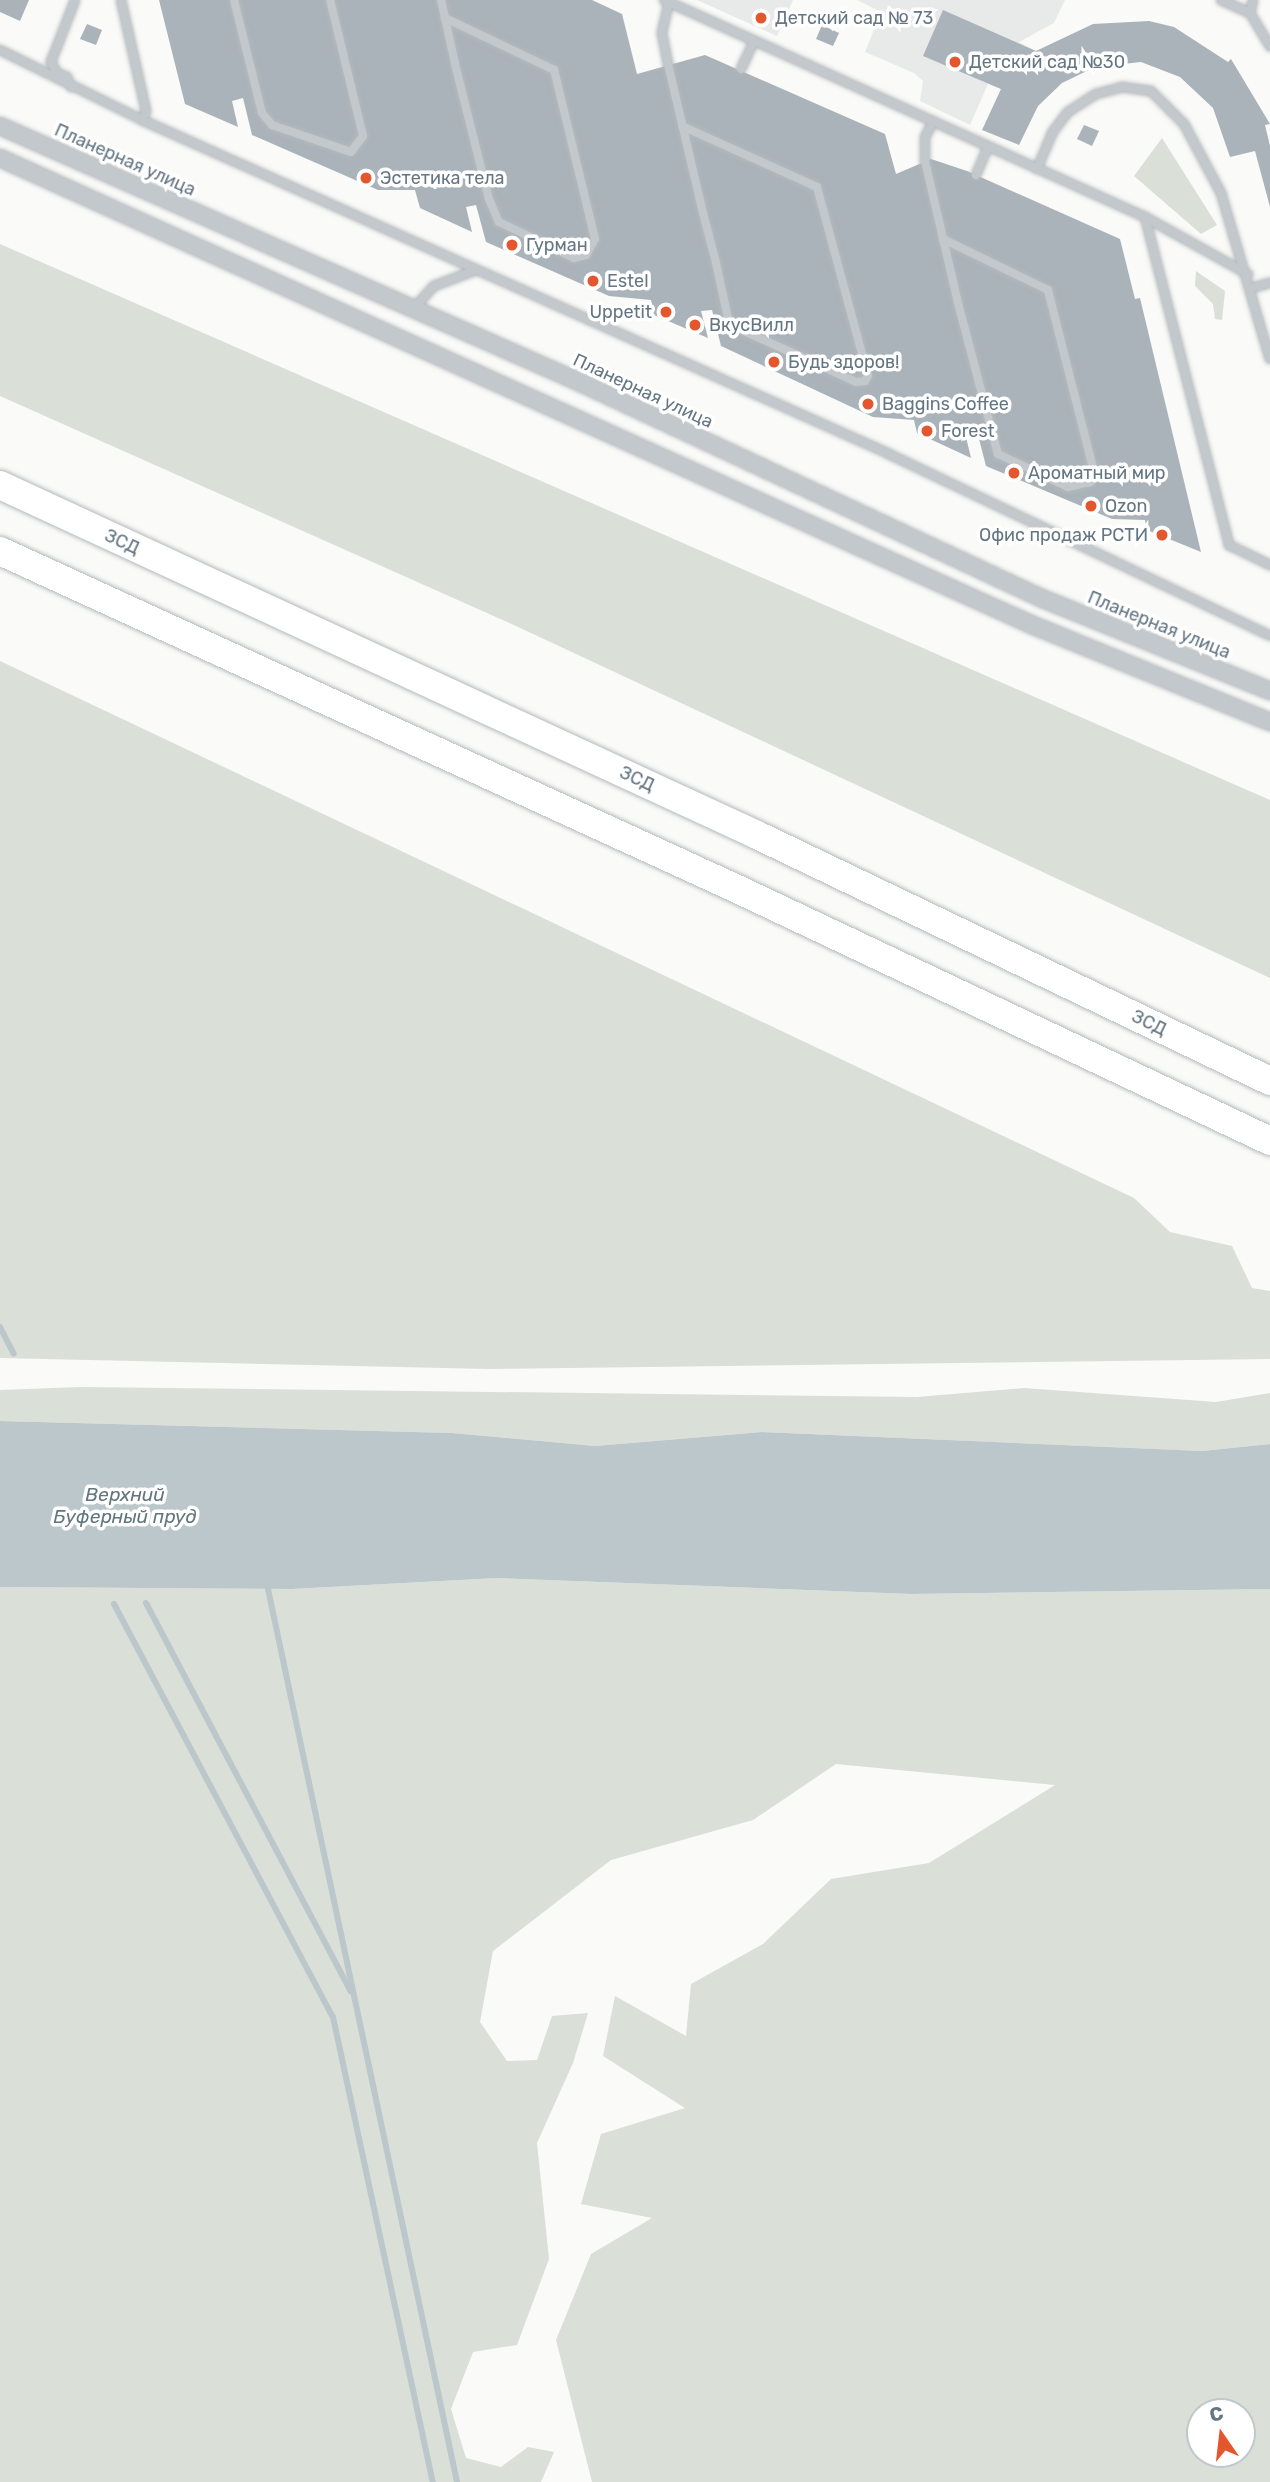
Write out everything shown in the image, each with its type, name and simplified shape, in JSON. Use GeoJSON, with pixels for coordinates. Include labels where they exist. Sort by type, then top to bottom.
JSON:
{"type":"FeatureCollection","features":[{"type":"Feature","properties":{"kind":"highway","name":"ЗСД"},"geometry":{"type":"LineString","coordinates":[[0,485],[757,835],[1270,1081]]}},
{"type":"Feature","properties":{"kind":"highway"},"geometry":{"type":"LineString","coordinates":[[0,551],[720,881],[1270,1142]]}},
{"type":"Feature","properties":{"kind":"street","name":"Планерная улица"},"geometry":{"type":"LineString","coordinates":[[0,127],[414,309],[1041,598],[1270,691]]}},
{"type":"Feature","properties":{"kind":"street"},"geometry":{"type":"LineString","coordinates":[[0,158],[1030,624],[1270,722]]}},
{"type":"Feature","properties":{"kind":"lane"},"geometry":{"type":"LineString","coordinates":[[71,87],[67,77],[57,73],[51,62],[75,0]]}},
{"type":"Feature","properties":{"kind":"lane"},"geometry":{"type":"LineString","coordinates":[[121,0],[146,111],[142,120]]}},
{"type":"Feature","properties":{"kind":"lane"},"geometry":{"type":"LineString","coordinates":[[234,0],[262,113],[272,124],[351,152],[363,136],[330,0]]}},
{"type":"Feature","properties":{"kind":"lane"},"geometry":{"type":"LineString","coordinates":[[441,0],[445,18],[488,199],[499,222],[574,258],[586,255],[595,239],[554,70],[445,18]]}},
{"type":"Feature","properties":{"kind":"lane"},"geometry":{"type":"LineString","coordinates":[[1221,0],[1250,13],[1270,46]]}},
{"type":"Feature","properties":{"kind":"lane"},"geometry":{"type":"LineString","coordinates":[[1250,13],[1254,0]]}},
{"type":"Feature","properties":{"kind":"lane"},"geometry":{"type":"LineString","coordinates":[[682,126],[817,187],[868,376],[865,381],[856,382],[733,326],[682,126],[662,33],[666,1],[1145,217],[1248,274]]}},
{"type":"Feature","properties":{"kind":"lane"},"geometry":{"type":"LineString","coordinates":[[741,69],[754,41]]}},
{"type":"Feature","properties":{"kind":"lane"},"geometry":{"type":"LineString","coordinates":[[0,50],[142,120],[887,453],[1270,636]]}},
{"type":"Feature","properties":{"kind":"lane"},"geometry":{"type":"LineString","coordinates":[[1037,169],[1052,134],[1068,112],[1096,94],[1122,87],[1151,91],[1178,117],[1199,148],[1221,193],[1248,274],[1270,359]]}},
{"type":"Feature","properties":{"kind":"lane"},"geometry":{"type":"LineString","coordinates":[[933,122],[923,147],[943,239],[998,454],[1068,487],[1090,482],[1094,472],[1048,290],[943,239]]}},
{"type":"Feature","properties":{"kind":"lane"},"geometry":{"type":"LineString","coordinates":[[975,174],[988,146]]}},
{"type":"Feature","properties":{"kind":"lane"},"geometry":{"type":"LineString","coordinates":[[1145,217],[1228,545],[1270,565]]}},
{"type":"Feature","properties":{"kind":"lane"},"geometry":{"type":"LineString","coordinates":[[414,309],[434,286],[476,270]]}},
{"type":"Feature","properties":{"kind":"lane"},"geometry":{"type":"LineString","coordinates":[[1252,288],[1270,283]]}},
{"type":"Feature","properties":{"kind":"shaded area","name":"Детский сад № 73"},"geometry":{"type":"Polygon","coordinates":[[[697,0],[793,0],[777,36],[697,0]]]}},
{"type":"Feature","properties":{"kind":"shaded area","name":"Детский сад №30"},"geometry":{"type":"Polygon","coordinates":[[[857,0],[1065,0],[1054,23],[1019,42],[1036,51],[1001,89],[988,84],[970,125],[920,101],[923,81],[914,73],[865,52],[881,12],[857,0]]]}},
{"type":"Feature","properties":{"kind":"shaded area"},"geometry":{"type":"Polygon","coordinates":[[[1162,138],[1217,225],[1201,234],[1134,176],[1162,138]]]}},
{"type":"Feature","properties":{"kind":"shaded area"},"geometry":{"type":"Polygon","coordinates":[[[0,244],[1270,800],[1270,978],[516,626],[0,396],[0,244]]]}},
{"type":"Feature","properties":{"kind":"shaded area"},"geometry":{"type":"Polygon","coordinates":[[[1196,271],[1225,291],[1222,320],[1215,319],[1213,304],[1195,286],[1196,271]]]}},
{"type":"Feature","properties":{"kind":"shaded area"},"geometry":{"type":"Polygon","coordinates":[[[0,661],[1134,1198],[1170,1232],[1232,1246],[1252,1288],[1270,1291],[1270,1359],[489,1369],[0,1358],[0,661]]]}},
{"type":"Feature","properties":{"kind":"shaded area"},"geometry":{"type":"Polygon","coordinates":[[[81,1387],[917,1397],[1024,1388],[1216,1402],[1270,1393],[1270,1444],[1202,1451],[762,1432],[595,1446],[452,1433],[0,1421],[0,1390],[81,1387]]]}},
{"type":"Feature","properties":{"kind":"shaded area"},"geometry":{"type":"Polygon","coordinates":[[[498,1578],[911,1594],[1270,1589],[1270,2482],[592,2482],[556,2340],[591,2254],[652,2218],[581,2204],[601,2134],[685,2108],[603,2056],[615,1996],[686,2036],[691,1984],[763,1944],[831,1879],[929,1863],[1055,1785],[836,1764],[753,1820],[611,1860],[493,1951],[480,2022],[507,2061],[537,2060],[552,2016],[588,2013],[573,2063],[537,2143],[549,2259],[517,2345],[473,2352],[451,2409],[466,2458],[501,2467],[528,2447],[554,2452],[541,2482],[0,2482],[0,1587],[292,1589],[498,1578]]]}},
{"type":"Feature","properties":{"kind":"water","name":"Верхний Буферный пруд"},"geometry":{"type":"Polygon","coordinates":[[[0,1421],[452,1433],[595,1446],[762,1432],[1202,1451],[1270,1444],[1270,1589],[911,1594],[498,1578],[292,1589],[0,1587],[0,1421]]]}},
{"type":"Feature","properties":{"kind":"building"},"geometry":{"type":"Polygon","coordinates":[[[0,0],[29,0],[20,21],[0,12],[0,0]]]}},
{"type":"Feature","properties":{"kind":"building"},"geometry":{"type":"Polygon","coordinates":[[[159,0],[592,0],[622,14],[637,74],[705,55],[885,134],[896,174],[931,159],[967,171],[1120,239],[1135,299],[1140,298],[1201,552],[1147,530],[1145,520],[1112,519],[986,466],[977,431],[965,433],[971,458],[917,433],[914,420],[873,417],[721,346],[712,310],[701,311],[708,338],[654,315],[651,300],[609,296],[486,242],[476,205],[466,207],[472,232],[420,208],[415,190],[378,190],[252,135],[243,98],[232,101],[238,127],[185,104],[159,0]]]}},
{"type":"Feature","properties":{"kind":"building"},"geometry":{"type":"Polygon","coordinates":[[[943,10],[1036,51],[1093,24],[1149,21],[1174,27],[1228,62],[1231,59],[1270,124],[1265,125],[1270,146],[1270,207],[1255,151],[1230,157],[1213,108],[1180,77],[1141,62],[1095,67],[1062,83],[1038,106],[1019,145],[982,130],[1001,89],[923,56],[943,10]]]}},
{"type":"Feature","properties":{"kind":"building"},"geometry":{"type":"Polygon","coordinates":[[[87,24],[102,30],[96,45],[80,39],[87,24]]]}},
{"type":"Feature","properties":{"kind":"building"},"geometry":{"type":"Polygon","coordinates":[[[822,25],[839,33],[833,46],[816,39],[822,25]]]}},
{"type":"Feature","properties":{"kind":"building"},"geometry":{"type":"Polygon","coordinates":[[[1084,125],[1099,131],[1092,146],[1077,139],[1084,125]]]}},
{"type":"Feature","properties":{"kind":"waterway"},"geometry":{"type":"LineString","coordinates":[[0,1327],[14,1354]]}},
{"type":"Feature","properties":{"kind":"waterway"},"geometry":{"type":"LineString","coordinates":[[268,1589],[457,2482]]}},
{"type":"Feature","properties":{"kind":"waterway"},"geometry":{"type":"LineString","coordinates":[[146,1603],[351,1991]]}},
{"type":"Feature","properties":{"kind":"waterway"},"geometry":{"type":"LineString","coordinates":[[114,1604],[333,2017],[433,2482]]}},
{"type":"Feature","properties":{"kind":"place","name":"Детский сад № 73"},"geometry":{"type":"Point","coordinates":[761,18]}},
{"type":"Feature","properties":{"kind":"place","name":"Детский сад №30"},"geometry":{"type":"Point","coordinates":[955,62]}},
{"type":"Feature","properties":{"kind":"place","name":"Эстетика тела"},"geometry":{"type":"Point","coordinates":[366,178]}},
{"type":"Feature","properties":{"kind":"place","name":"Гурман"},"geometry":{"type":"Point","coordinates":[512,245]}},
{"type":"Feature","properties":{"kind":"place","name":"Estel"},"geometry":{"type":"Point","coordinates":[593,281]}},
{"type":"Feature","properties":{"kind":"place","name":"Uppetit"},"geometry":{"type":"Point","coordinates":[666,312]}},
{"type":"Feature","properties":{"kind":"place","name":"ВкусВилл"},"geometry":{"type":"Point","coordinates":[695,325]}},
{"type":"Feature","properties":{"kind":"place","name":"Будь здоров!"},"geometry":{"type":"Point","coordinates":[774,362]}},
{"type":"Feature","properties":{"kind":"place","name":"Baggins Coffee"},"geometry":{"type":"Point","coordinates":[868,404]}},
{"type":"Feature","properties":{"kind":"place","name":"Forest"},"geometry":{"type":"Point","coordinates":[927,431]}},
{"type":"Feature","properties":{"kind":"place","name":"Ароматный мир"},"geometry":{"type":"Point","coordinates":[1014,473]}},
{"type":"Feature","properties":{"kind":"place","name":"Ozon"},"geometry":{"type":"Point","coordinates":[1091,506]}},
{"type":"Feature","properties":{"kind":"place","name":"Офис продаж РСТИ"},"geometry":{"type":"Point","coordinates":[1162,535]}}]}
